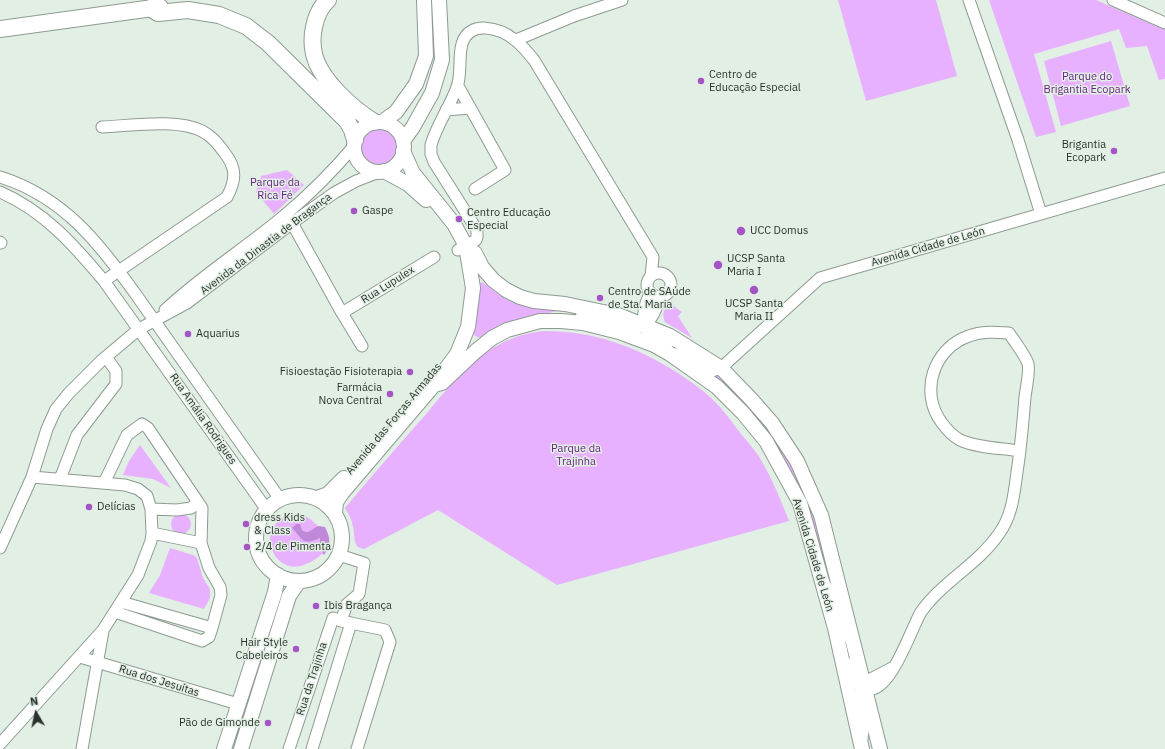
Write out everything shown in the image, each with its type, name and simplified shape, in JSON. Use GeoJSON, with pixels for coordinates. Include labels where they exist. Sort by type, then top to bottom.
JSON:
{"type":"FeatureCollection","features":[{"type":"Feature","properties":{"kind":"highway"},"geometry":{"type":"LineString","coordinates":[[0,29],[144,4],[197,0]]}},
{"type":"Feature","properties":{"kind":"highway"},"geometry":{"type":"LineString","coordinates":[[328,0],[316,18],[312,37],[314,56],[319,67],[340,96],[361,114],[378,122]]}},
{"type":"Feature","properties":{"kind":"highway"},"geometry":{"type":"LineString","coordinates":[[144,4],[158,13],[188,10],[219,15],[246,26],[268,42],[347,121],[352,130],[354,143]]}},
{"type":"Feature","properties":{"kind":"main road"},"geometry":{"type":"LineString","coordinates":[[424,0],[426,56],[416,84],[396,112],[378,122],[362,128],[354,143],[355,154],[361,164],[371,171],[381,172],[391,169],[397,164],[401,158],[403,146],[432,93],[442,60],[439,0]]}},
{"type":"Feature","properties":{"kind":"main road"},"geometry":{"type":"LineString","coordinates":[[378,122],[389,124],[395,128],[400,134],[403,146]]}},
{"type":"Feature","properties":{"kind":"main road","name":"Avenida das Forças Armadas"},"geometry":{"type":"LineString","coordinates":[[335,513],[336,502],[342,493],[434,385],[458,354],[463,329],[471,308],[462,248],[454,224],[413,173],[403,146]]}},
{"type":"Feature","properties":{"kind":"main road","name":"Avenida das Forças Armadas"},"geometry":{"type":"LineString","coordinates":[[381,172],[408,184],[422,196],[444,221],[462,248]]}},
{"type":"Feature","properties":{"kind":"main road","name":"Avenida Cidade de León"},"geometry":{"type":"LineString","coordinates":[[462,248],[475,253],[482,267],[493,280],[506,290],[520,297],[565,304],[622,316],[670,336],[721,368],[772,423],[797,460],[820,515],[880,749]]}},
{"type":"Feature","properties":{"kind":"main road"},"geometry":{"type":"LineString","coordinates":[[468,286],[482,279],[493,280]]}},
{"type":"Feature","properties":{"kind":"main road","name":"Avenida Cidade de León"},"geometry":{"type":"LineString","coordinates":[[434,385],[442,383],[490,340],[507,330],[540,321],[561,321],[583,323],[619,332],[654,345],[670,354],[717,387],[766,441],[800,503],[835,628],[862,746]]}},
{"type":"Feature","properties":{"kind":"main road"},"geometry":{"type":"LineString","coordinates":[[463,329],[472,338],[490,340]]}},
{"type":"Feature","properties":{"kind":"main road","name":"Avenida das Forças Armadas"},"geometry":{"type":"LineString","coordinates":[[317,498],[328,494],[336,487],[437,369],[445,359],[463,329]]}},
{"type":"Feature","properties":{"kind":"main road"},"geometry":{"type":"LineString","coordinates":[[292,495],[305,495],[317,498],[327,504],[335,513],[341,526],[343,541],[339,555],[332,566],[323,574],[312,579],[299,581],[288,580],[268,568],[260,557],[256,533],[260,520],[267,510],[280,499],[292,495]]}},
{"type":"Feature","properties":{"kind":"main road"},"geometry":{"type":"LineString","coordinates":[[224,749],[275,592],[278,575]]}},
{"type":"Feature","properties":{"kind":"main road"},"geometry":{"type":"LineString","coordinates":[[241,749],[289,596],[299,581]]}},
{"type":"Feature","properties":{"kind":"street"},"geometry":{"type":"LineString","coordinates":[[516,40],[574,16],[622,0]]}},
{"type":"Feature","properties":{"kind":"street"},"geometry":{"type":"LineString","coordinates":[[969,0],[1018,140],[1041,214]]}},
{"type":"Feature","properties":{"kind":"street"},"geometry":{"type":"LineString","coordinates":[[1113,0],[1165,23]]}},
{"type":"Feature","properties":{"kind":"street"},"geometry":{"type":"LineString","coordinates":[[462,248],[476,240],[477,230],[434,162],[431,154],[431,145],[458,86],[462,44],[466,36],[473,29],[484,27],[501,31],[516,40],[534,60],[653,260],[659,265],[656,275],[647,283],[649,290],[655,295]]}},
{"type":"Feature","properties":{"kind":"street"},"geometry":{"type":"LineString","coordinates":[[458,86],[504,170],[474,189]]}},
{"type":"Feature","properties":{"kind":"street"},"geometry":{"type":"LineString","coordinates":[[446,110],[470,108]]}},
{"type":"Feature","properties":{"kind":"street"},"geometry":{"type":"LineString","coordinates":[[102,127],[178,124],[202,131],[212,137],[230,160],[234,175],[233,185],[227,197],[104,281]]}},
{"type":"Feature","properties":{"kind":"street","name":"Avenida da Dinastia de Bragança"},"geometry":{"type":"LineString","coordinates":[[154,320],[181,295],[285,215],[337,165],[354,143]]}},
{"type":"Feature","properties":{"kind":"street"},"geometry":{"type":"LineString","coordinates":[[314,207],[312,201],[314,197],[333,179],[337,165]]}},
{"type":"Feature","properties":{"kind":"street","name":"Avenida da Dinastia de Bragança"},"geometry":{"type":"LineString","coordinates":[[0,548],[4,531],[32,476],[47,429],[56,409],[69,393],[106,357],[139,329],[187,303],[334,193],[356,181],[381,172]]}},
{"type":"Feature","properties":{"kind":"street","name":"Rua Amália Rodrigues"},"geometry":{"type":"LineString","coordinates":[[0,177],[38,193],[63,209],[82,227],[119,270],[280,499]]}},
{"type":"Feature","properties":{"kind":"street","name":"Avenida Cidade de León"},"geometry":{"type":"LineString","coordinates":[[721,368],[820,278],[1165,178]]}},
{"type":"Feature","properties":{"kind":"street","name":"Rua Amália Rodrigues"},"geometry":{"type":"LineString","coordinates":[[0,192],[16,198],[48,221],[75,246],[104,281],[139,329],[267,510]]}},
{"type":"Feature","properties":{"kind":"street"},"geometry":{"type":"LineString","coordinates":[[292,223],[362,346]]}},
{"type":"Feature","properties":{"kind":"street","name":"Rua Lupulex"},"geometry":{"type":"LineString","coordinates":[[342,313],[434,257]]}},
{"type":"Feature","properties":{"kind":"street"},"geometry":{"type":"LineString","coordinates":[[622,316],[638,311],[655,295],[666,294],[671,284],[669,278],[656,275]]}},
{"type":"Feature","properties":{"kind":"street"},"geometry":{"type":"LineString","coordinates":[[655,295],[656,321],[663,333]]}},
{"type":"Feature","properties":{"kind":"street"},"geometry":{"type":"LineString","coordinates":[[645,305],[644,325],[650,336],[665,344],[670,354],[682,354],[709,372],[721,368]]}},
{"type":"Feature","properties":{"kind":"street"},"geometry":{"type":"LineString","coordinates":[[540,321],[560,314],[597,319],[629,328],[638,328],[648,322],[655,311]]}},
{"type":"Feature","properties":{"kind":"street"},"geometry":{"type":"LineString","coordinates":[[871,717],[873,700],[881,679],[895,666],[920,613],[939,591],[985,551],[1004,528],[1012,507],[1020,451],[1028,363],[1008,333],[992,332],[968,336],[948,348],[934,368],[931,389],[934,410],[946,429],[960,440],[982,446],[1020,451]]}},
{"type":"Feature","properties":{"kind":"street"},"geometry":{"type":"LineString","coordinates":[[60,479],[77,435],[116,384],[116,371],[106,357]]}},
{"type":"Feature","properties":{"kind":"street"},"geometry":{"type":"LineString","coordinates":[[104,484],[127,435],[142,424],[148,428],[202,508],[201,543],[209,568],[220,587],[221,595],[209,637],[202,641],[115,612]]}},
{"type":"Feature","properties":{"kind":"street"},"geometry":{"type":"LineString","coordinates":[[0,744],[103,630],[138,576],[151,542],[151,509],[146,496],[138,489],[125,485],[32,476]]}},
{"type":"Feature","properties":{"kind":"street"},"geometry":{"type":"LineString","coordinates":[[151,509],[191,508],[198,502]]}},
{"type":"Feature","properties":{"kind":"street"},"geometry":{"type":"LineString","coordinates":[[152,533],[201,543]]}},
{"type":"Feature","properties":{"kind":"street"},"geometry":{"type":"LineString","coordinates":[[339,555],[364,563],[358,594],[347,604],[346,622],[385,630],[390,642],[357,749]]}},
{"type":"Feature","properties":{"kind":"street"},"geometry":{"type":"LineString","coordinates":[[822,581],[832,594],[837,604],[853,678],[864,688]]}},
{"type":"Feature","properties":{"kind":"street"},"geometry":{"type":"LineString","coordinates":[[121,602],[212,628]]}},
{"type":"Feature","properties":{"kind":"street","name":"Rua da Trajinha"},"geometry":{"type":"LineString","coordinates":[[289,749],[333,618],[346,622],[312,749]]}},
{"type":"Feature","properties":{"kind":"street"},"geometry":{"type":"LineString","coordinates":[[82,749],[103,630]]}},
{"type":"Feature","properties":{"kind":"street","name":"Rua dos Jesuítas"},"geometry":{"type":"LineString","coordinates":[[80,657],[238,704]]}},
{"type":"Feature","properties":{"kind":"street"},"geometry":{"type":"LineString","coordinates":[[858,662],[881,679]]}},
{"type":"Feature","properties":{"kind":"street"},"geometry":{"type":"LineString","coordinates":[[862,746],[864,722],[859,696],[869,680],[881,679]]}},
{"type":"Feature","properties":{"kind":"green space"},"geometry":{"type":"Polygon","coordinates":[[[838,0],[936,0],[957,76],[866,101],[838,0]]]}},
{"type":"Feature","properties":{"kind":"green space"},"geometry":{"type":"Polygon","coordinates":[[[989,0],[1096,0],[1165,30],[1165,79],[1159,80],[1147,46],[1126,48],[1119,29],[1034,54],[1056,132],[1036,137],[989,0]]]}},
{"type":"Feature","properties":{"kind":"green space","name":"Parque do Brigantia Ecopark"},"geometry":{"type":"Polygon","coordinates":[[[1111,41],[1130,106],[1061,126],[1044,61],[1111,41]]]}},
{"type":"Feature","properties":{"kind":"green space"},"geometry":{"type":"Polygon","coordinates":[[[374,128],[382,128],[389,131],[394,136],[397,147],[394,158],[389,163],[382,166],[374,166],[367,163],[362,158],[359,151],[359,143],[362,136],[367,131],[374,128]]]}},
{"type":"Feature","properties":{"kind":"green space","name":"Parque da Rica Fé"},"geometry":{"type":"Polygon","coordinates":[[[287,170],[304,185],[274,214],[256,192],[261,176],[287,170]]]}},
{"type":"Feature","properties":{"kind":"green space"},"geometry":{"type":"Polygon","coordinates":[[[482,282],[510,301],[526,307],[567,310],[544,314],[481,338],[472,332],[478,284],[482,282]]]}},
{"type":"Feature","properties":{"kind":"green space"},"geometry":{"type":"Polygon","coordinates":[[[672,305],[682,312],[678,316],[692,338],[665,322],[664,312],[665,308],[672,305]]]}},
{"type":"Feature","properties":{"kind":"green space","name":"Parque da Trajinha"},"geometry":{"type":"Polygon","coordinates":[[[544,331],[580,334],[614,342],[662,363],[700,388],[720,407],[758,455],[779,496],[789,521],[557,585],[438,510],[364,549],[358,547],[356,545],[352,522],[345,508],[448,388],[463,372],[493,348],[521,335],[544,331]]]}},
{"type":"Feature","properties":{"kind":"green space"},"geometry":{"type":"Polygon","coordinates":[[[698,359],[722,378],[763,420],[795,471],[814,514],[829,568],[825,568],[814,526],[802,495],[775,444],[698,359]]]}},
{"type":"Feature","properties":{"kind":"green space"},"geometry":{"type":"Polygon","coordinates":[[[140,445],[171,488],[153,479],[123,475],[129,461],[140,445]]]}},
{"type":"Feature","properties":{"kind":"green space"},"geometry":{"type":"Polygon","coordinates":[[[181,514],[188,517],[191,524],[188,531],[181,534],[174,531],[171,524],[174,517],[181,514]]]}},
{"type":"Feature","properties":{"kind":"green space"},"geometry":{"type":"Polygon","coordinates":[[[299,514],[309,518],[318,526],[310,532],[292,528],[301,539],[307,542],[320,538],[320,547],[324,555],[322,554],[306,564],[293,567],[283,563],[275,556],[271,546],[271,535],[275,525],[284,517],[299,514]]]}},
{"type":"Feature","properties":{"kind":"green space"},"geometry":{"type":"Polygon","coordinates":[[[170,548],[193,555],[197,558],[203,578],[210,589],[210,598],[204,609],[149,593],[160,575],[170,548]]]}},
{"type":"Feature","properties":{"kind":"shaded area"},"geometry":{"type":"Polygon","coordinates":[[[296,524],[300,524],[302,530],[306,532],[318,526],[325,527],[329,541],[328,548],[324,555],[320,547],[320,538],[310,542],[301,539],[292,528],[296,524]]]}},
{"type":"Feature","properties":{"kind":"place","name":"Centro de Educação Especial"},"geometry":{"type":"Point","coordinates":[701,81]}},
{"type":"Feature","properties":{"kind":"place","name":"Brigantia Ecopark"},"geometry":{"type":"Point","coordinates":[1114,151]}},
{"type":"Feature","properties":{"kind":"place","name":"Gaspe"},"geometry":{"type":"Point","coordinates":[354,211]}},
{"type":"Feature","properties":{"kind":"place","name":"Centro Educação Especial"},"geometry":{"type":"Point","coordinates":[459,219]}},
{"type":"Feature","properties":{"kind":"place","name":"UCC Domus"},"geometry":{"type":"Point","coordinates":[741,231]}},
{"type":"Feature","properties":{"kind":"place","name":"UCSP Santa Maria I"},"geometry":{"type":"Point","coordinates":[718,265]}},
{"type":"Feature","properties":{"kind":"place","name":"UCSP Santa Maria II"},"geometry":{"type":"Point","coordinates":[754,290]}},
{"type":"Feature","properties":{"kind":"place","name":"Centro de SAúde de Sta. Maria"},"geometry":{"type":"Point","coordinates":[600,298]}},
{"type":"Feature","properties":{"kind":"place","name":"Aquarius"},"geometry":{"type":"Point","coordinates":[188,334]}},
{"type":"Feature","properties":{"kind":"place","name":"Fisioestação Fisioterapia"},"geometry":{"type":"Point","coordinates":[410,372]}},
{"type":"Feature","properties":{"kind":"place","name":"Farmácia Nova Central"},"geometry":{"type":"Point","coordinates":[390,394]}},
{"type":"Feature","properties":{"kind":"place","name":"Delícias"},"geometry":{"type":"Point","coordinates":[89,507]}},
{"type":"Feature","properties":{"kind":"place","name":"dress Kids & Class"},"geometry":{"type":"Point","coordinates":[246,524]}},
{"type":"Feature","properties":{"kind":"place","name":"2/4 de Pimenta"},"geometry":{"type":"Point","coordinates":[247,547]}},
{"type":"Feature","properties":{"kind":"place","name":"Ibis Bragança"},"geometry":{"type":"Point","coordinates":[316,606]}},
{"type":"Feature","properties":{"kind":"place","name":"Hair Style Cabeleiros"},"geometry":{"type":"Point","coordinates":[296,649]}},
{"type":"Feature","properties":{"kind":"place","name":"Pão de Gimonde"},"geometry":{"type":"Point","coordinates":[268,723]}}]}
